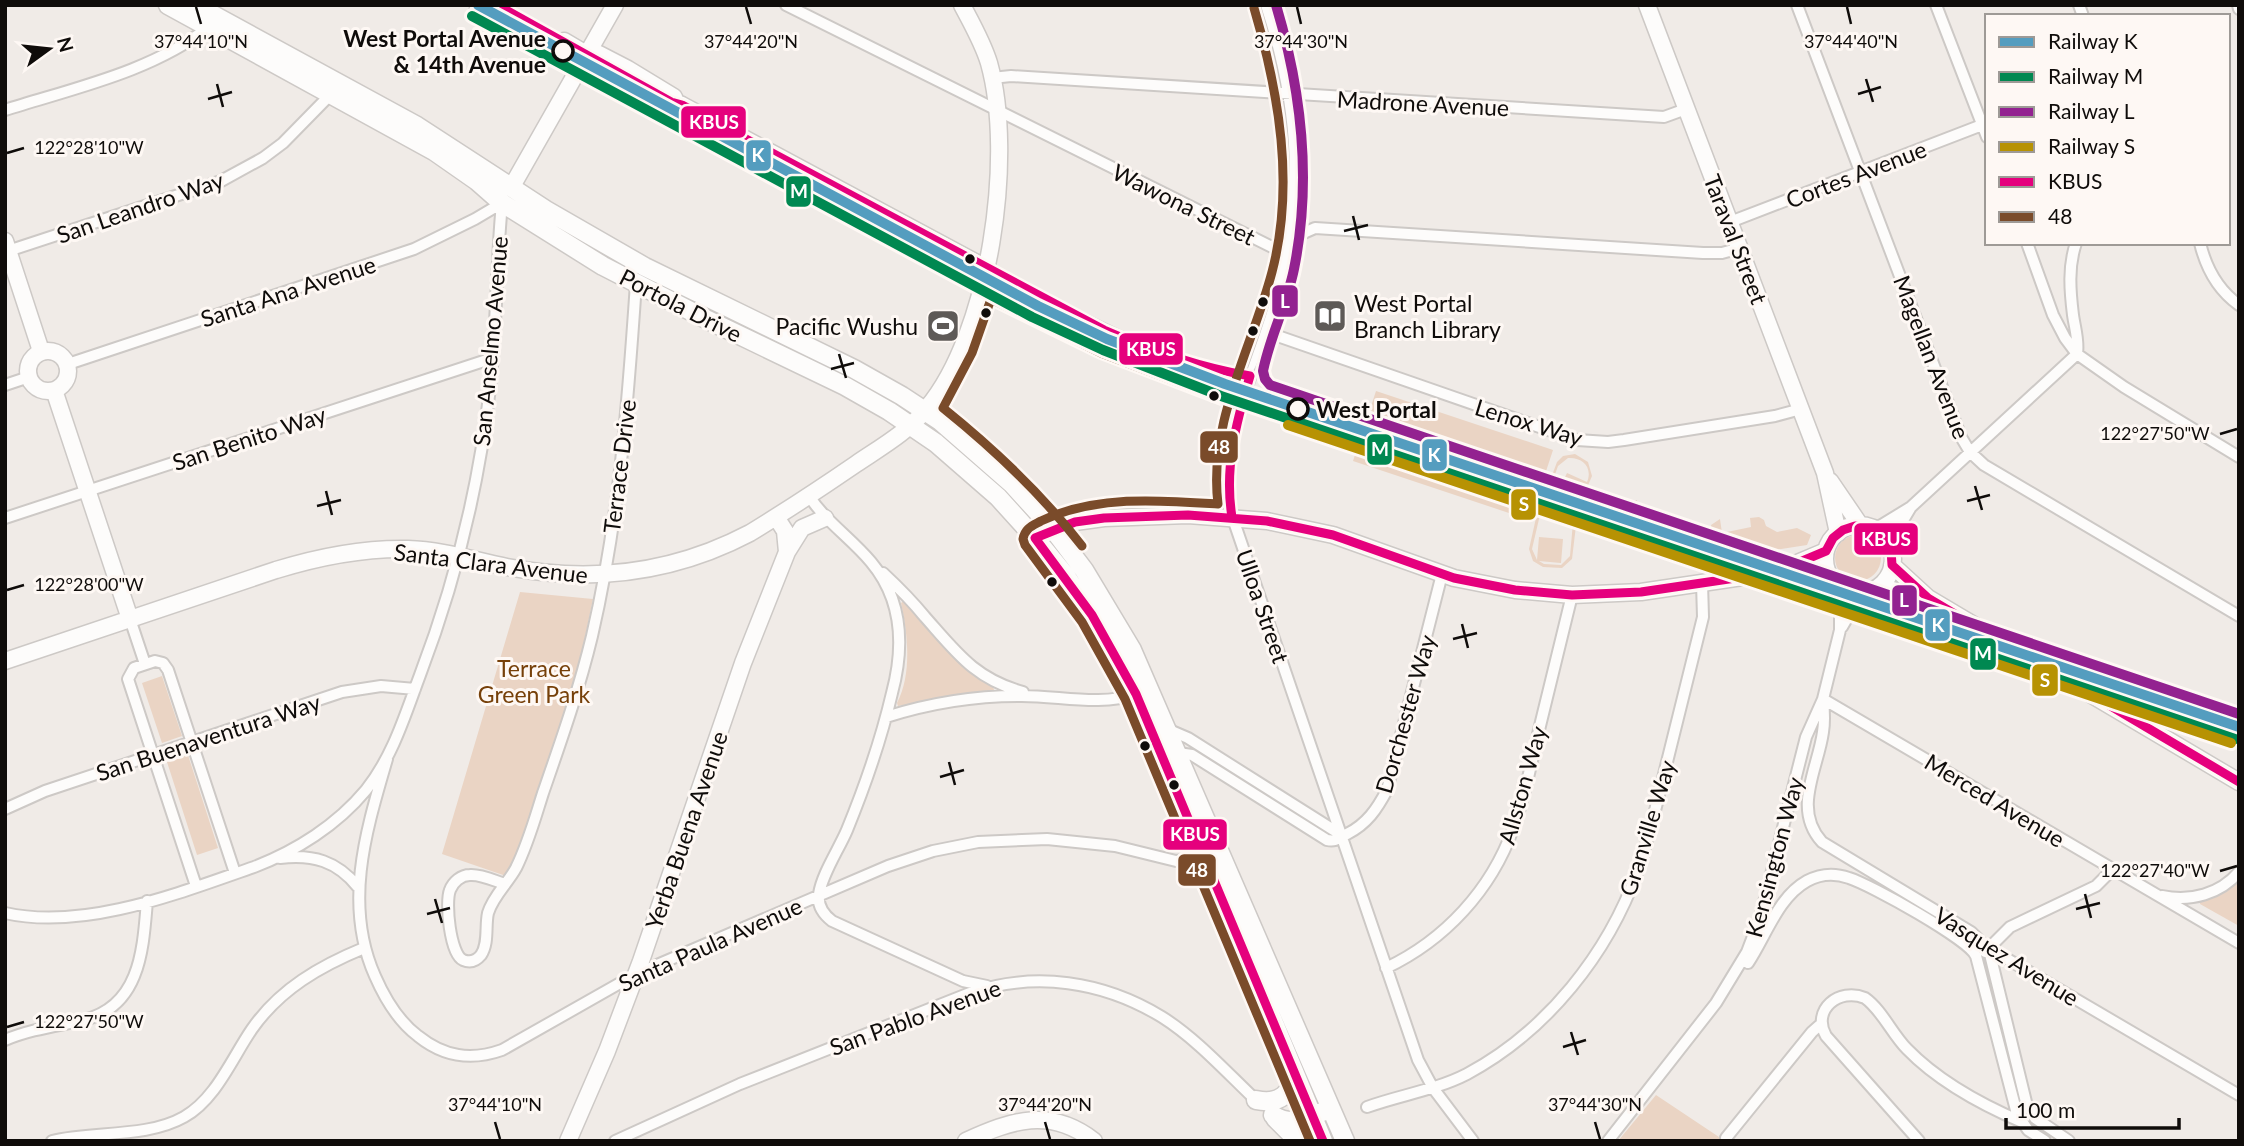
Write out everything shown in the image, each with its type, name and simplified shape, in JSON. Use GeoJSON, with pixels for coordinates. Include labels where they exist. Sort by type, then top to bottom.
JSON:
{"type":"FeatureCollection","features":[{"type":"Feature","properties":{"kind":"main road","name":"Portola Drive"},"geometry":{"type":"LineString","coordinates":[[168,5],[214,16],[331,93],[434,151],[477,181],[854,369],[926,410],[992,465],[1054,529],[1084,570],[1120,628],[1178,753],[1224,866],[1345,1141]]}},
{"type":"Feature","properties":{"kind":"main road","name":"Portola Drive"},"geometry":{"type":"LineString","coordinates":[[195,5],[417,126],[570,247],[636,284],[845,386],[911,425],[978,479],[1035,538],[1093,615],[1136,694],[1323,1141]]}},
{"type":"Feature","properties":{"kind":"main road"},"geometry":{"type":"LineString","coordinates":[[1256,1100],[1271,1102],[1283,1097],[1292,1086],[1294,1070]]}},
{"type":"Feature","properties":{"kind":"main road"},"geometry":{"type":"LineString","coordinates":[[1272,1115],[1281,1121],[1291,1122],[1331,1108]]}},
{"type":"Feature","properties":{"kind":"main road"},"geometry":{"type":"LineString","coordinates":[[1272,1115],[1297,1141]]}},
{"type":"Feature","properties":{"kind":"street"},"geometry":{"type":"LineString","coordinates":[[497,5],[583,58],[985,274],[1139,344],[1214,371],[1250,376]]}},
{"type":"Feature","properties":{"kind":"street"},"geometry":{"type":"LineString","coordinates":[[507,195],[615,5]]}},
{"type":"Feature","properties":{"kind":"street","name":"Wawona Street"},"geometry":{"type":"LineString","coordinates":[[786,5],[1272,247],[1315,228],[1703,253],[1722,253],[1740,248]]}},
{"type":"Feature","properties":{"kind":"street","name":"Santa Clara Avenue"},"geometry":{"type":"LineString","coordinates":[[5,661],[287,566],[324,557],[405,549],[458,555],[529,571],[580,575],[604,575],[654,568],[701,556],[726,545],[809,496],[911,425],[926,410],[959,352],[985,274],[998,194],[997,111],[984,48],[962,5]]}},
{"type":"Feature","properties":{"kind":"street","name":"Ulloa Street"},"geometry":{"type":"LineString","coordinates":[[1266,5],[1290,94],[1296,179],[1284,272],[1244,396],[1228,468],[1228,496],[1232,517],[1418,1060],[1433,1088],[1473,1141]]}},
{"type":"Feature","properties":{"kind":"street","name":"Taraval Street"},"geometry":{"type":"LineString","coordinates":[[1647,5],[1825,473],[1838,533]]}},
{"type":"Feature","properties":{"kind":"street","name":"Magellan Avenue"},"geometry":{"type":"LineString","coordinates":[[1797,5],[1961,437],[1970,453],[1984,465],[2239,616]]}},
{"type":"Feature","properties":{"kind":"street"},"geometry":{"type":"LineString","coordinates":[[1936,5],[1985,132]]}},
{"type":"Feature","properties":{"kind":"street"},"geometry":{"type":"LineString","coordinates":[[475,7],[569,55],[583,58],[600,54],[674,97],[682,105],[1105,342],[1244,396]]}},
{"type":"Feature","properties":{"kind":"street"},"geometry":{"type":"LineString","coordinates":[[5,110],[158,59],[190,41],[214,16]]}},
{"type":"Feature","properties":{"kind":"street","name":"Madrone Avenue"},"geometry":{"type":"LineString","coordinates":[[992,78],[1011,76],[1664,117],[1686,109]]}},
{"type":"Feature","properties":{"kind":"street","name":"San Leandro Way"},"geometry":{"type":"LineString","coordinates":[[6,248],[221,181],[263,158],[283,143],[331,93]]}},
{"type":"Feature","properties":{"kind":"street","name":"Cortes Avenue"},"geometry":{"type":"LineString","coordinates":[[1730,222],[1982,125]]}},
{"type":"Feature","properties":{"kind":"street","name":"San Anselmo Avenue"},"geometry":{"type":"LineString","coordinates":[[360,860],[387,759],[438,624],[458,555],[481,452],[493,359],[507,195]]}},
{"type":"Feature","properties":{"kind":"street","name":"Santa Ana Avenue"},"geometry":{"type":"LineString","coordinates":[[68,364],[414,249],[475,219],[507,195]]}},
{"type":"Feature","properties":{"kind":"street"},"geometry":{"type":"LineString","coordinates":[[2028,245],[2053,315],[2077,354],[2124,387],[2239,457]]}},
{"type":"Feature","properties":{"kind":"street"},"geometry":{"type":"LineString","coordinates":[[1889,544],[1911,507],[2077,354],[2078,336],[2073,315],[2070,268],[2076,245]]}},
{"type":"Feature","properties":{"kind":"street"},"geometry":{"type":"LineString","coordinates":[[2201,245],[2210,272],[2228,298],[2239,305]]}},
{"type":"Feature","properties":{"kind":"street"},"geometry":{"type":"LineString","coordinates":[[6,248],[41,351]]}},
{"type":"Feature","properties":{"kind":"street","name":"Terrace Drive"},"geometry":{"type":"LineString","coordinates":[[505,884],[469,874],[461,876],[449,890],[452,945],[456,955],[463,960],[472,961],[480,957],[486,938],[488,914],[505,884],[527,842],[576,695],[604,575],[626,420],[636,284]]}},
{"type":"Feature","properties":{"kind":"street","name":"Lenox Way"},"geometry":{"type":"LineString","coordinates":[[1266,332],[1577,440],[1624,440],[1774,416],[1801,409]]}},
{"type":"Feature","properties":{"kind":"street"},"geometry":{"type":"LineString","coordinates":[[41,351],[57,352],[68,364],[66,380],[54,390],[39,389],[29,377],[30,362],[41,351]]}},
{"type":"Feature","properties":{"kind":"street","name":"San Benito Way"},"geometry":{"type":"LineString","coordinates":[[5,518],[493,359]]}},
{"type":"Feature","properties":{"kind":"street"},"geometry":{"type":"LineString","coordinates":[[5,385],[29,377]]}},
{"type":"Feature","properties":{"kind":"street"},"geometry":{"type":"LineString","coordinates":[[54,390],[145,664]]}},
{"type":"Feature","properties":{"kind":"street","name":"Taraval Street"},"geometry":{"type":"LineString","coordinates":[[1825,473],[1867,527]]}},
{"type":"Feature","properties":{"kind":"street"},"geometry":{"type":"LineString","coordinates":[[809,496],[825,518],[916,606],[966,663],[978,673],[1009,689],[1041,696]]}},
{"type":"Feature","properties":{"kind":"street"},"geometry":{"type":"LineString","coordinates":[[1835,582],[1825,564],[1826,551],[1838,533],[1847,528],[1867,527],[1911,507]]}},
{"type":"Feature","properties":{"kind":"street"},"geometry":{"type":"LineString","coordinates":[[776,517],[785,531],[787,552]]}},
{"type":"Feature","properties":{"kind":"street"},"geometry":{"type":"LineString","coordinates":[[1035,538],[1074,522],[1104,517],[1232,517],[1289,524],[1333,535],[1443,574],[1506,589],[1572,595],[1629,593],[1776,572],[1826,551]]}},
{"type":"Feature","properties":{"kind":"street","name":"Yerba Buena Avenue"},"geometry":{"type":"LineString","coordinates":[[568,1141],[607,1051],[636,974],[743,663],[787,552],[802,528],[825,518]]}},
{"type":"Feature","properties":{"kind":"street"},"geometry":{"type":"LineString","coordinates":[[1776,572],[1835,582],[1850,592],[1861,594],[1880,587],[1889,575],[1893,555],[1889,544],[1867,527]]}},
{"type":"Feature","properties":{"kind":"street"},"geometry":{"type":"LineString","coordinates":[[871,562],[890,593],[899,631],[897,670],[886,717],[858,805],[819,895],[822,911],[832,921],[963,981],[991,986]]}},
{"type":"Feature","properties":{"kind":"street"},"geometry":{"type":"LineString","coordinates":[[1892,565],[1928,598],[2239,782]]}},
{"type":"Feature","properties":{"kind":"street","name":"Dorchester Way"},"geometry":{"type":"LineString","coordinates":[[1343,836],[1370,818],[1387,790],[1443,574]]}},
{"type":"Feature","properties":{"kind":"street","name":"Kensington Way"},"geometry":{"type":"LineString","coordinates":[[1835,582],[1840,630]]}},
{"type":"Feature","properties":{"kind":"street","name":"Granville Way"},"geometry":{"type":"LineString","coordinates":[[1367,1107],[1451,1082],[1485,1064],[1535,1025],[1581,975],[1619,914],[1638,870],[1703,617],[1702,583]]}},
{"type":"Feature","properties":{"kind":"street"},"geometry":{"type":"LineString","coordinates":[[1880,587],[1928,598]]}},
{"type":"Feature","properties":{"kind":"street","name":"Kensington Way"},"geometry":{"type":"LineString","coordinates":[[1814,833],[1807,814],[1807,802],[1823,734],[1824,699],[1840,630],[1861,594]]}},
{"type":"Feature","properties":{"kind":"street","name":"Allston Way"},"geometry":{"type":"LineString","coordinates":[[1386,968],[1418,951],[1461,914],[1486,882],[1506,846],[1520,807],[1572,595]]}},
{"type":"Feature","properties":{"kind":"street"},"geometry":{"type":"LineString","coordinates":[[195,886],[128,679],[131,671],[145,664],[159,661],[166,666],[235,873]]}},
{"type":"Feature","properties":{"kind":"street","name":"San Buenaventura Way"},"geometry":{"type":"LineString","coordinates":[[5,809],[45,791],[362,687],[415,689]]}},
{"type":"Feature","properties":{"kind":"street"},"geometry":{"type":"LineString","coordinates":[[886,717],[967,700],[1014,695],[1107,701],[1136,694]]}},
{"type":"Feature","properties":{"kind":"street","name":"Kensington Way"},"geometry":{"type":"LineString","coordinates":[[1608,1141],[1716,1003],[1738,970],[1760,918],[1805,737],[1824,699]]}},
{"type":"Feature","properties":{"kind":"street","name":"Merced Avenue"},"geometry":{"type":"LineString","coordinates":[[1824,699],[2239,943]]}},
{"type":"Feature","properties":{"kind":"street"},"geometry":{"type":"LineString","coordinates":[[1167,729],[1188,738],[1343,836],[1334,841],[1327,840],[1192,755],[1178,753]]}},
{"type":"Feature","properties":{"kind":"street","name":"San Anselmo Avenue"},"geometry":{"type":"LineString","coordinates":[[5,913],[36,918],[82,916],[148,901],[272,859],[334,822],[366,789],[387,759]]}},
{"type":"Feature","properties":{"kind":"street","name":"Vasquez Avenue"},"geometry":{"type":"LineString","coordinates":[[1814,833],[1830,849],[1971,932],[1989,950],[2239,1095]]}},
{"type":"Feature","properties":{"kind":"street","name":"Santa Paula Avenue"},"geometry":{"type":"LineString","coordinates":[[360,860],[358,887],[364,948],[378,985],[400,1019],[430,1046],[457,1056],[487,1056],[502,1051],[636,974],[911,857],[978,842],[1047,839],[1115,846],[1175,861],[1205,857]]}},
{"type":"Feature","properties":{"kind":"street","name":"San Anselmo Avenue"},"geometry":{"type":"LineString","coordinates":[[272,859],[310,857],[326,861],[339,867],[358,887]]}},
{"type":"Feature","properties":{"kind":"street"},"geometry":{"type":"LineString","coordinates":[[2045,1141],[2028,1130],[2014,1105],[1976,956],[1989,950],[2010,927],[2096,886],[2113,869]]}},
{"type":"Feature","properties":{"kind":"street"},"geometry":{"type":"LineString","coordinates":[[2155,894],[2185,898],[2206,894],[2225,885],[2239,872]]}},
{"type":"Feature","properties":{"kind":"street","name":"Vasquez Avenue"},"geometry":{"type":"LineString","coordinates":[[1716,1003],[1756,951],[1787,898],[1809,880],[1821,875],[1835,875],[1863,884],[1959,938],[1976,956]]}},
{"type":"Feature","properties":{"kind":"street"},"geometry":{"type":"LineString","coordinates":[[5,1040],[49,1026],[97,1016],[119,1000],[136,976],[148,901]]}},
{"type":"Feature","properties":{"kind":"street"},"geometry":{"type":"LineString","coordinates":[[52,1141],[159,1127],[187,1116],[210,1095],[253,1028],[276,1000],[323,966],[364,948]]}},
{"type":"Feature","properties":{"kind":"street"},"geometry":{"type":"LineString","coordinates":[[1989,950],[2026,1102],[2035,1118],[2069,1141]]}},
{"type":"Feature","properties":{"kind":"street","name":"San Pablo Avenue"},"geometry":{"type":"LineString","coordinates":[[615,1141],[785,1065],[991,986],[1031,981],[1070,982],[1126,998],[1163,1018],[1272,1115]]}},
{"type":"Feature","properties":{"kind":"street"},"geometry":{"type":"LineString","coordinates":[[1919,1141],[1833,1045],[1822,1029],[1824,1012],[1836,999],[1854,994],[1865,998],[1903,1045],[1927,1068],[2022,1122]]}},
{"type":"Feature","properties":{"kind":"street"},"geometry":{"type":"LineString","coordinates":[[1726,1138],[1821,1024]]}},
{"type":"Feature","properties":{"kind":"street"},"geometry":{"type":"LineString","coordinates":[[966,1141],[1007,1124],[1040,1119],[1072,1127],[1094,1141]]}},
{"type":"Feature","properties":{"kind":"green space"},"geometry":{"type":"Polygon","coordinates":[[[1376,391],[1553,450],[1530,520],[1353,461],[1376,391]]]}},
{"type":"Feature","properties":{"kind":"green space"},"geometry":{"type":"Polygon","coordinates":[[[1575,454],[1588,462],[1592,476],[1578,509],[1572,559],[1562,568],[1543,567],[1533,561],[1529,549],[1536,518],[1557,462],[1563,456],[1575,454]],[[1568,458],[1558,466],[1539,519],[1532,549],[1537,560],[1539,537],[1563,539],[1561,563],[1539,561],[1544,564],[1561,565],[1570,556],[1574,511],[1570,517],[1550,508],[1567,473],[1587,482],[1588,468],[1582,461],[1568,458]]]}},
{"type":"Feature","properties":{"kind":"green space"},"geometry":{"type":"Polygon","coordinates":[[[1637,500],[1640,527],[1634,535],[1629,536],[1624,530],[1620,506],[1637,500]]]}},
{"type":"Feature","properties":{"kind":"green space"},"geometry":{"type":"Polygon","coordinates":[[[1759,517],[1764,520],[1766,526],[1777,532],[1797,528],[1811,535],[1807,545],[1738,556],[1723,549],[1721,541],[1714,542],[1711,525],[1720,519],[1722,533],[1751,527],[1750,518],[1759,517]]]}},
{"type":"Feature","properties":{"kind":"green space"},"geometry":{"type":"Polygon","coordinates":[[[1858,535],[1875,541],[1881,558],[1875,575],[1858,581],[1841,575],[1835,558],[1841,541],[1858,535]]]}},
{"type":"Feature","properties":{"kind":"green space","name":"Terrace Green Park"},"geometry":{"type":"Polygon","coordinates":[[[520,592],[593,599],[573,694],[529,825],[506,876],[442,854],[520,592]]]}},
{"type":"Feature","properties":{"kind":"green space"},"geometry":{"type":"Polygon","coordinates":[[[905,600],[993,686],[994,690],[898,706],[907,667],[907,641],[901,603],[905,600]]]}},
{"type":"Feature","properties":{"kind":"green space"},"geometry":{"type":"Polygon","coordinates":[[[162,676],[182,736],[162,743],[142,683],[162,676]]]}},
{"type":"Feature","properties":{"kind":"green space"},"geometry":{"type":"Polygon","coordinates":[[[188,755],[218,848],[197,855],[167,762],[188,755]]]}},
{"type":"Feature","properties":{"kind":"green space"},"geometry":{"type":"Polygon","coordinates":[[[2239,877],[2239,926],[2200,904],[2200,900],[2239,877]]]}},
{"type":"Feature","properties":{"kind":"green space"},"geometry":{"type":"Polygon","coordinates":[[[1656,1095],[1725,1141],[1618,1141],[1656,1095]]]}},
{"type":"Feature","properties":{"kind":"tram line"},"geometry":{"type":"LineString","coordinates":[[1218,382],[1237,384],[1249,378],[1263,349]]}},
{"type":"Feature","properties":{"kind":"rail line","name":"K"},"geometry":{"type":"LineString","coordinates":[[478,5],[1038,306],[1107,339],[1225,384],[2239,727]]}},
{"type":"Feature","properties":{"kind":"rail line","name":"L"},"geometry":{"type":"LineString","coordinates":[[1276,5],[1298,103],[1303,169],[1294,269],[1263,371],[1270,385],[2239,714]]}},
{"type":"Feature","properties":{"kind":"rail line","name":"M"},"geometry":{"type":"LineString","coordinates":[[472,16],[1032,317],[1103,350],[1221,396],[2235,739]]}},
{"type":"Feature","properties":{"kind":"rail line","name":"S"},"geometry":{"type":"LineString","coordinates":[[1288,425],[2231,743]]}},
{"type":"Feature","properties":{"kind":"transit line","name":"KBUS"},"geometry":{"type":"LineString","coordinates":[[497,5],[671,102],[682,105],[1104,330],[1176,358],[1250,376],[1230,463],[1232,517]]}},
{"type":"Feature","properties":{"kind":"transit line","name":"48"},"geometry":{"type":"LineString","coordinates":[[1254,8],[1277,106],[1283,173],[1282,206],[1272,272],[1225,415],[1219,444],[1218,504],[1173,501],[1105,503],[1083,507],[1041,521],[1027,530],[1023,539],[1082,622],[1125,699],[1310,1141]]}},
{"type":"Feature","properties":{"kind":"transit line","name":"48"},"geometry":{"type":"LineString","coordinates":[[1082,546],[1016,472],[943,408],[972,353],[991,299],[1101,353],[1240,406]]}},
{"type":"Feature","properties":{"kind":"transit line","name":"KBUS"},"geometry":{"type":"LineString","coordinates":[[1323,1141],[1136,694],[1092,615],[1035,538],[1075,522],[1104,518],[1188,515],[1267,521],[1333,535],[1454,578],[1515,590],[1572,595],[1641,592],[1776,572],[1826,551],[1833,538],[1843,530],[1867,526],[1886,539],[1891,550],[1892,565],[1928,598],[2239,782]]}},
{"type":"Feature","properties":{"kind":"place","name":"West Portal Avenue & 14th Avenue"},"geometry":{"type":"Point","coordinates":[563,51]}},
{"type":"Feature","properties":{"kind":"place","name":"West Portal Branch Library"},"geometry":{"type":"Point","coordinates":[1330,316]}},
{"type":"Feature","properties":{"kind":"place","name":"Pacific Wushu"},"geometry":{"type":"Point","coordinates":[943,326]}},
{"type":"Feature","properties":{"kind":"place","name":"West Portal"},"geometry":{"type":"Point","coordinates":[1298,409]}}]}
